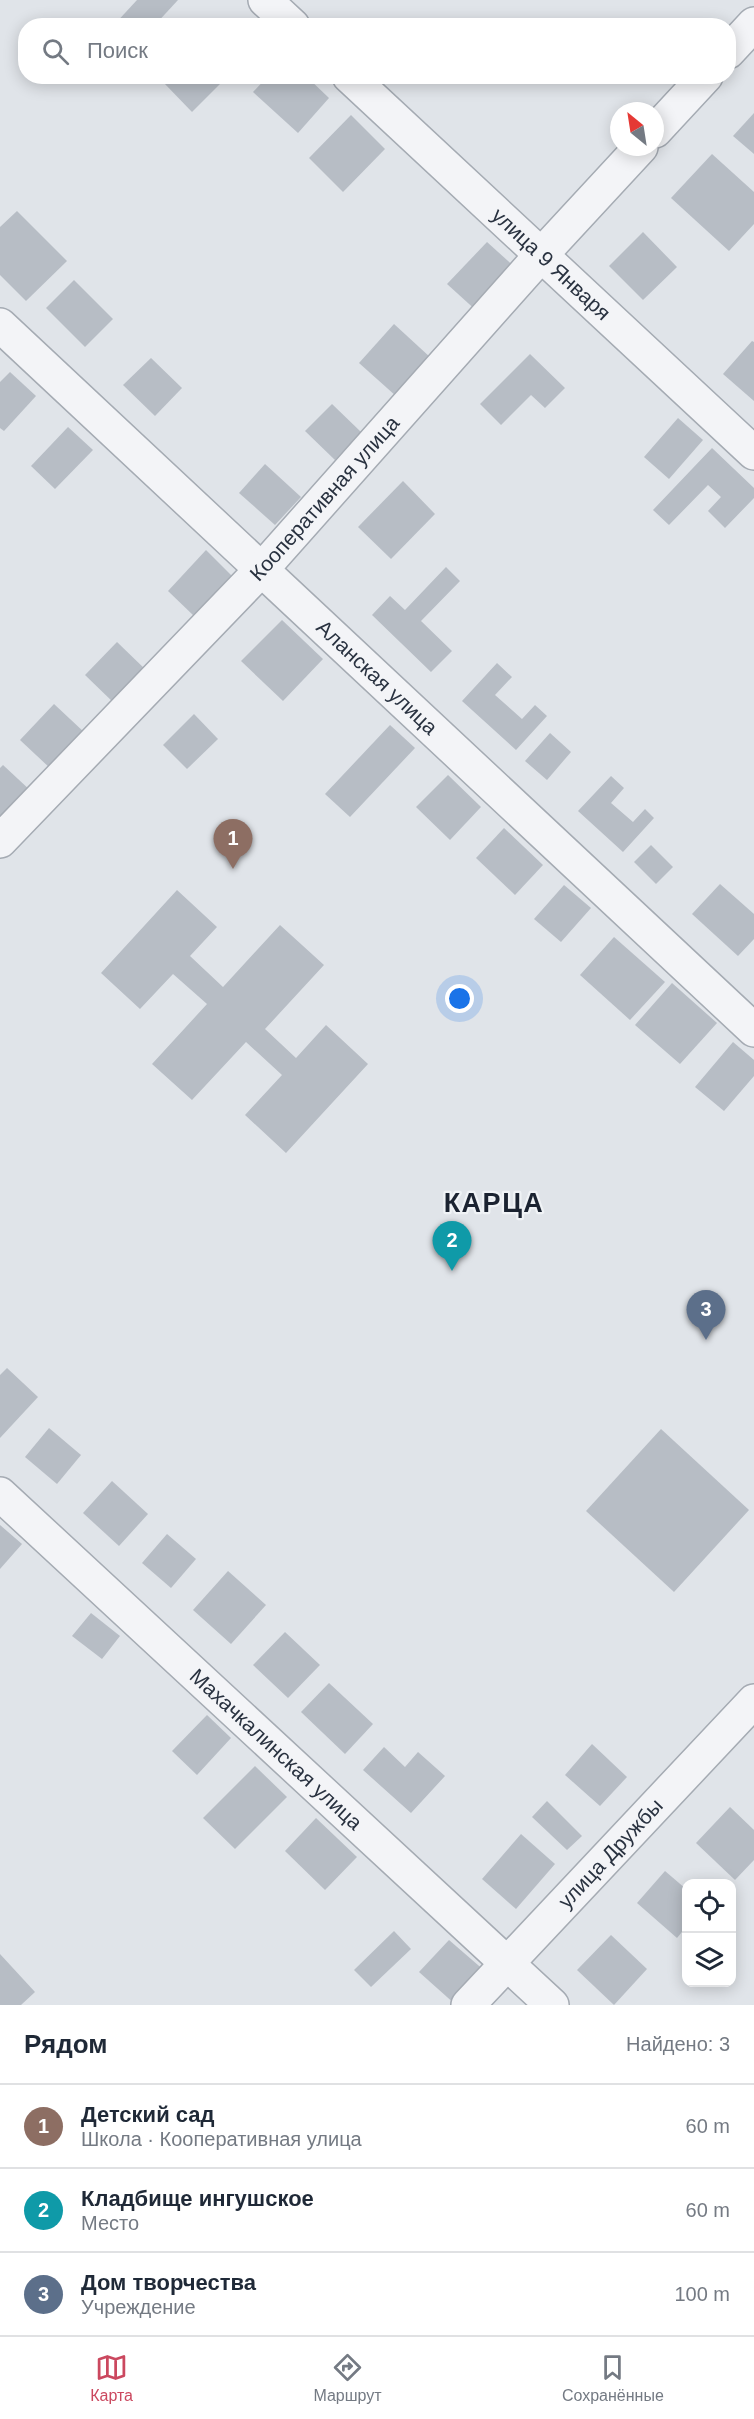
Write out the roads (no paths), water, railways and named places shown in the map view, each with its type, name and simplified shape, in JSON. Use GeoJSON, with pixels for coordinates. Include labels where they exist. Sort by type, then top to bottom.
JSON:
{"type":"FeatureCollection","features":[{"type":"Feature","properties":{"kind":"street"},"geometry":{"type":"LineString","coordinates":[[265,0],[284,18]]}},
{"type":"Feature","properties":{"kind":"street"},"geometry":{"type":"LineString","coordinates":[[736,44],[754,24]]}},
{"type":"Feature","properties":{"kind":"street","name":"улица 9 Января"},"geometry":{"type":"LineString","coordinates":[[358,84],[754,453]]}},
{"type":"Feature","properties":{"kind":"street"},"geometry":{"type":"LineString","coordinates":[[664,121],[699,84]]}},
{"type":"Feature","properties":{"kind":"street","name":"Кооперативная улица"},"geometry":{"type":"LineString","coordinates":[[0,842],[262,569],[542,254],[633,156]]}},
{"type":"Feature","properties":{"kind":"street","name":"Аланская улица"},"geometry":{"type":"LineString","coordinates":[[0,325],[754,1030]]}},
{"type":"Feature","properties":{"kind":"street","name":"Махачкалинская улица"},"geometry":{"type":"LineString","coordinates":[[0,1494],[552,2005]]}},
{"type":"Feature","properties":{"kind":"street","name":"улица Дружбы"},"geometry":{"type":"LineString","coordinates":[[468,2005],[754,1701]]}},
{"type":"Feature","properties":{"kind":"place","name":"Детский сад"},"geometry":{"type":"Point","coordinates":[233,869]}},
{"type":"Feature","properties":{"kind":"place","name":"Кладбище ингушское"},"geometry":{"type":"Point","coordinates":[452,1271]}},
{"type":"Feature","properties":{"kind":"place","name":"Дом творчества"},"geometry":{"type":"Point","coordinates":[706,1340]}},
{"type":"Feature","properties":{"kind":"district","name":"КАРЦА"},"geometry":{"type":"Point","coordinates":[494,1203]}}]}
